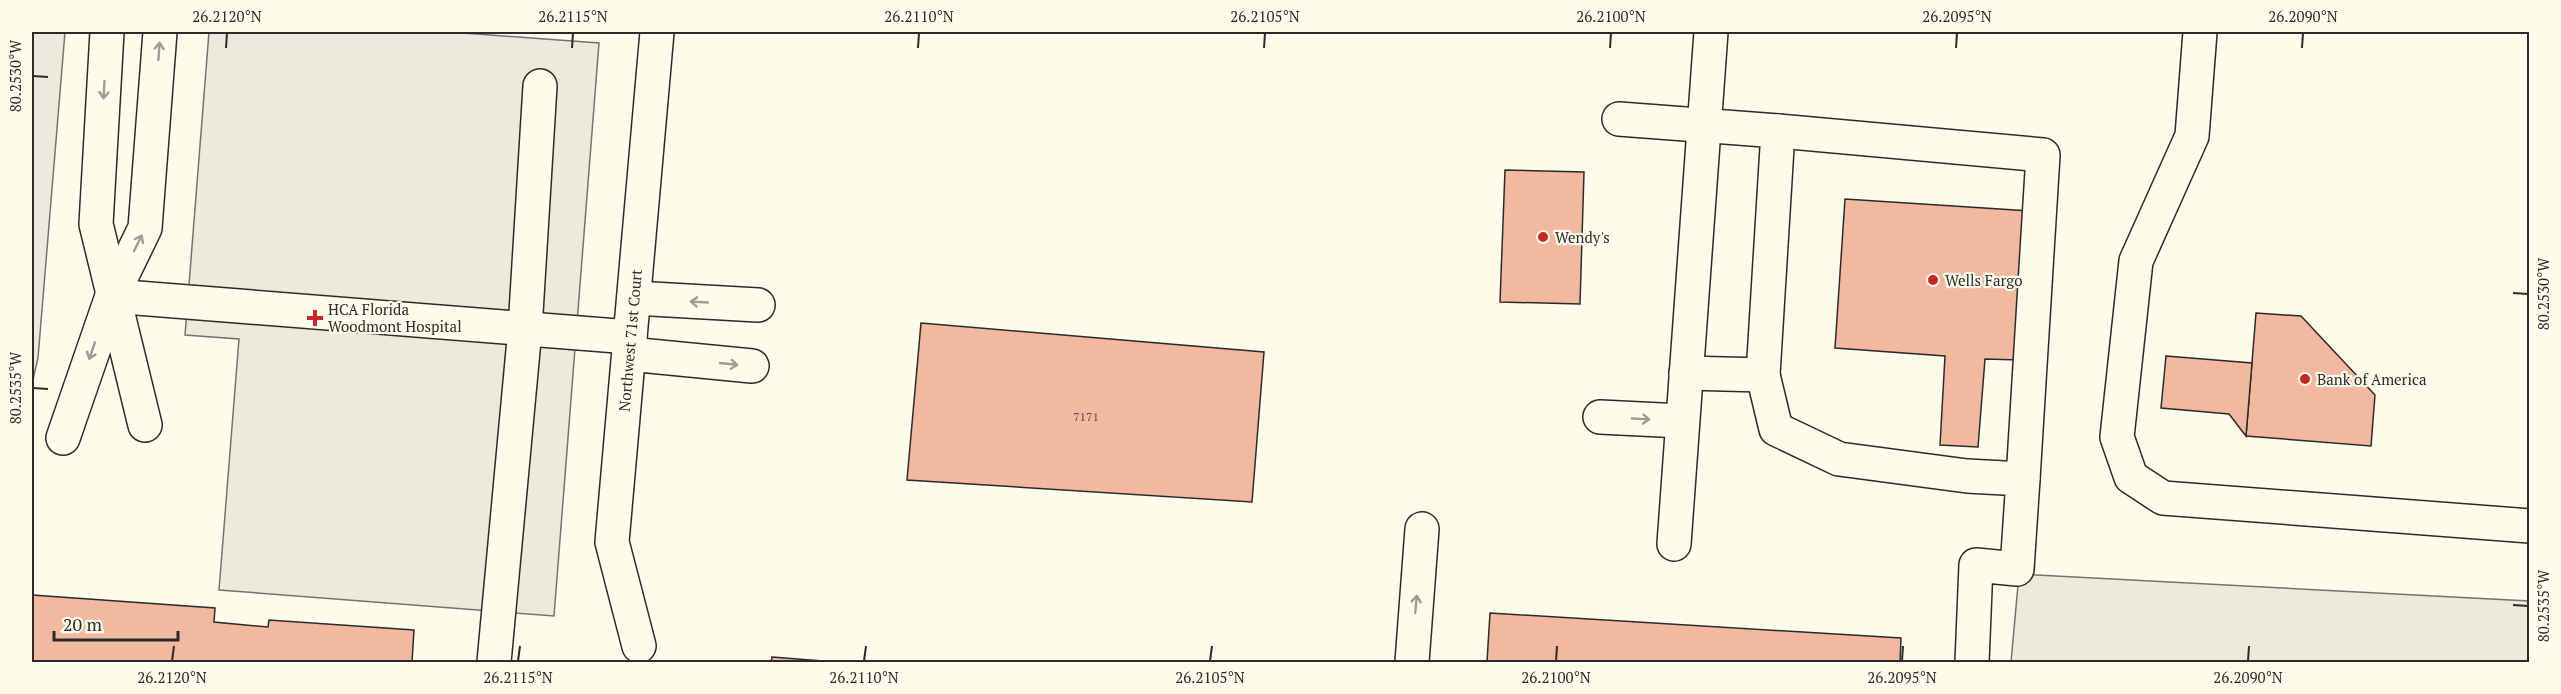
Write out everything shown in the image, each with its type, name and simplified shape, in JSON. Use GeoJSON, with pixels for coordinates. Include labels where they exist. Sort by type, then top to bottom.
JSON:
{"type":"FeatureCollection","features":[{"type":"Feature","properties":{"kind":"street"},"geometry":{"type":"LineString","coordinates":[[107,32],[96,224],[145,425]]}},
{"type":"Feature","properties":{"kind":"street"},"geometry":{"type":"LineString","coordinates":[[63,438],[112,296],[145,228],[160,32]]}},
{"type":"Feature","properties":{"kind":"street","name":"Northwest 71st Court"},"geometry":{"type":"LineString","coordinates":[[639,646],[612,542],[657,32]]}},
{"type":"Feature","properties":{"kind":"street"},"geometry":{"type":"LineString","coordinates":[[1674,544],[1711,32]]}},
{"type":"Feature","properties":{"kind":"street"},"geometry":{"type":"LineString","coordinates":[[2200,32],[2192,136],[2136,261],[2117,437],[2131,477],[2163,498],[2529,526]]}},
{"type":"Feature","properties":{"kind":"street"},"geometry":{"type":"LineString","coordinates":[[494,663],[525,329],[540,86]]}},
{"type":"Feature","properties":{"kind":"street"},"geometry":{"type":"LineString","coordinates":[[1619,119],[2043,154],[2018,569],[1976,565],[1972,663]]}},
{"type":"Feature","properties":{"kind":"street"},"geometry":{"type":"LineString","coordinates":[[1778,131],[1763,375],[1776,429],[1839,459],[1967,476],[2023,478]]}},
{"type":"Feature","properties":{"kind":"street"},"geometry":{"type":"LineString","coordinates":[[112,296],[525,329],[752,366]]}},
{"type":"Feature","properties":{"kind":"street"},"geometry":{"type":"LineString","coordinates":[[634,298],[758,305]]}},
{"type":"Feature","properties":{"kind":"street"},"geometry":{"type":"LineString","coordinates":[[1686,373],[1763,375]]}},
{"type":"Feature","properties":{"kind":"street"},"geometry":{"type":"LineString","coordinates":[[1600,417],[1682,421]]}},
{"type":"Feature","properties":{"kind":"street"},"geometry":{"type":"LineString","coordinates":[[1412,663],[1422,529]]}},
{"type":"Feature","properties":{"kind":"shaded area"},"geometry":{"type":"Polygon","coordinates":[[[32,32],[65,32],[38,358],[32,384],[32,32]]]}},
{"type":"Feature","properties":{"kind":"shaded area"},"geometry":{"type":"Polygon","coordinates":[[[209,32],[449,32],[599,43],[554,616],[219,590],[239,339],[185,335],[209,32]]]}},
{"type":"Feature","properties":{"kind":"shaded area"},"geometry":{"type":"Polygon","coordinates":[[[2019,574],[2529,601],[2529,662],[2011,662],[2019,574]]]}},
{"type":"Feature","properties":{"kind":"building","name":"Wendy's"},"geometry":{"type":"Polygon","coordinates":[[[1505,170],[1584,172],[1580,304],[1500,302],[1505,170]]]}},
{"type":"Feature","properties":{"kind":"building","name":"Wells Fargo"},"geometry":{"type":"Polygon","coordinates":[[[1845,199],[2030,211],[2020,360],[1985,359],[1978,447],[1940,445],[1945,356],[1835,348],[1845,199]]]}},
{"type":"Feature","properties":{"kind":"building","name":"Bank of America"},"geometry":{"type":"Polygon","coordinates":[[[2256,313],[2301,316],[2375,395],[2371,446],[2246,436],[2256,313]]]}},
{"type":"Feature","properties":{"kind":"building"},"geometry":{"type":"Polygon","coordinates":[[[921,323],[1264,352],[1252,502],[907,480],[921,323]]]}},
{"type":"Feature","properties":{"kind":"building"},"geometry":{"type":"Polygon","coordinates":[[[2166,356],[2252,363],[2246,436],[2229,414],[2161,408],[2166,356]]]}},
{"type":"Feature","properties":{"kind":"building"},"geometry":{"type":"Polygon","coordinates":[[[32,595],[215,608],[214,622],[268,627],[269,620],[414,630],[412,662],[32,662],[32,595]]]}},
{"type":"Feature","properties":{"kind":"building"},"geometry":{"type":"Polygon","coordinates":[[[1490,613],[1901,638],[1900,662],[1487,662],[1490,613]]]}},
{"type":"Feature","properties":{"kind":"building"},"geometry":{"type":"Polygon","coordinates":[[[772,657],[836,662],[771,662],[772,657]]]}},
{"type":"Feature","properties":{"kind":"place","name":"Wendy's"},"geometry":{"type":"Point","coordinates":[1543,237]}},
{"type":"Feature","properties":{"kind":"place","name":"Wells Fargo"},"geometry":{"type":"Point","coordinates":[1933,280]}},
{"type":"Feature","properties":{"kind":"place","name":"HCA Florida Woodmont Hospital"},"geometry":{"type":"Point","coordinates":[315,318]}},
{"type":"Feature","properties":{"kind":"place","name":"Bank of America"},"geometry":{"type":"Point","coordinates":[2305,379]}}]}
